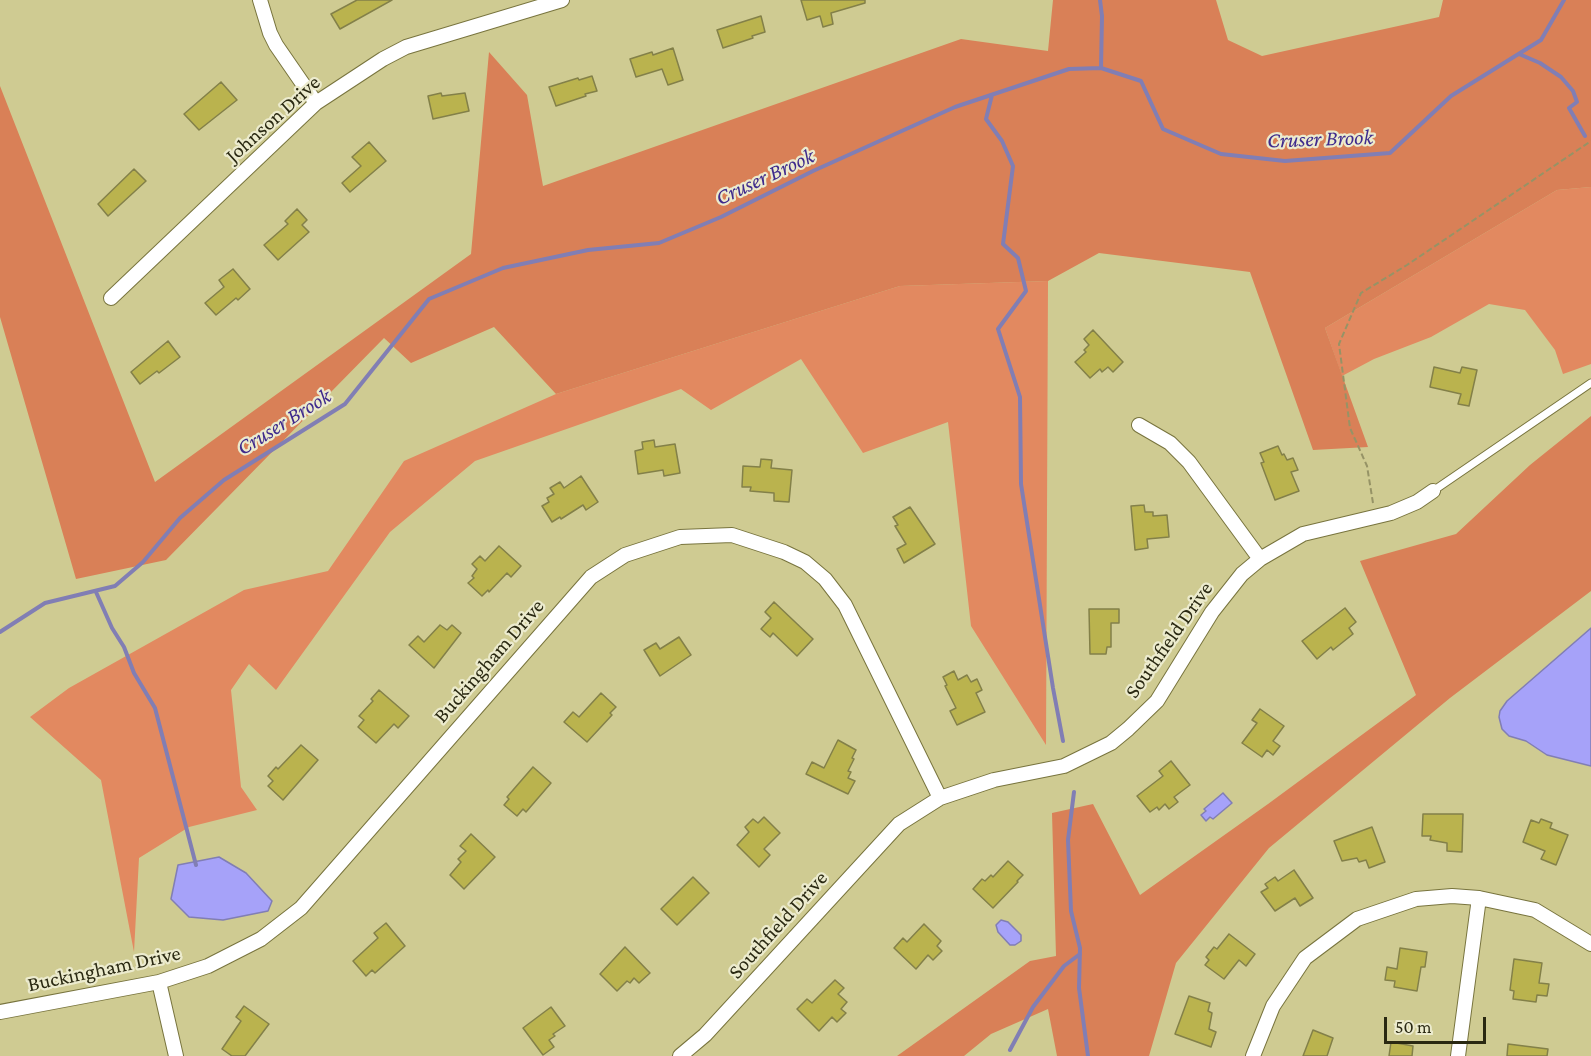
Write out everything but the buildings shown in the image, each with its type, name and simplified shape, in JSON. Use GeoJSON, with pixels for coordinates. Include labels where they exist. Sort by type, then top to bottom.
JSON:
{"type":"FeatureCollection","features":[{"type":"Feature","properties":{"kind":"street"},"geometry":{"type":"LineString","coordinates":[[260,0],[276,45],[316,103]]}},
{"type":"Feature","properties":{"kind":"street","name":"Johnson Drive"},"geometry":{"type":"LineString","coordinates":[[111,298],[316,103],[383,58],[406,47],[562,0]]}},
{"type":"Feature","properties":{"kind":"street"},"geometry":{"type":"LineString","coordinates":[[1139,425],[1170,443],[1189,462],[1260,559]]}},
{"type":"Feature","properties":{"kind":"street","name":"Southfield Drive"},"geometry":{"type":"LineString","coordinates":[[680,1056],[705,1035],[899,825],[940,798],[994,780],[1064,766],[1111,742],[1157,701],[1212,612],[1242,574],[1260,559],[1302,534],[1391,513],[1417,502],[1433,491]]}},
{"type":"Feature","properties":{"kind":"street","name":"Buckingham Drive"},"geometry":{"type":"LineString","coordinates":[[0,1012],[159,982],[208,966],[261,939],[301,908],[591,577],[625,555],[680,537],[732,535],[806,562],[825,579],[845,606],[940,798]]}},
{"type":"Feature","properties":{"kind":"street"},"geometry":{"type":"LineString","coordinates":[[1253,1056],[1273,1006],[1305,958],[1357,919],[1416,899],[1452,896],[1479,898],[1536,910],[1591,944]]}},
{"type":"Feature","properties":{"kind":"street"},"geometry":{"type":"LineString","coordinates":[[1458,1056],[1479,898]]}},
{"type":"Feature","properties":{"kind":"street"},"geometry":{"type":"LineString","coordinates":[[159,982],[176,1056]]}},
{"type":"Feature","properties":{"kind":"lane"},"geometry":{"type":"LineString","coordinates":[[1433,491],[1591,383]]}},
{"type":"Feature","properties":{"kind":"path"},"geometry":{"type":"LineString","coordinates":[[1373,504],[1366,466],[1350,428],[1339,345],[1361,293],[1407,265],[1591,141]]}},
{"type":"Feature","properties":{"kind":"shaded area"},"geometry":{"type":"Polygon","coordinates":[[[1053,0],[1216,0],[1228,40],[1262,56],[1439,17],[1443,0],[1591,0],[1591,187],[1557,190],[1325,328],[1368,447],[1313,450],[1250,272],[1099,253],[1048,281],[900,286],[556,394],[494,327],[411,363],[384,338],[166,560],[76,579],[0,317],[0,86],[155,482],[471,254],[489,52],[527,95],[543,186],[961,39],[1048,51],[1053,0]]]}},
{"type":"Feature","properties":{"kind":"shaded area"},"geometry":{"type":"Polygon","coordinates":[[[1591,187],[1591,364],[1563,374],[1555,350],[1525,310],[1489,304],[1431,337],[1374,359],[1342,376],[1325,328],[1557,190],[1591,187]]]}},
{"type":"Feature","properties":{"kind":"shaded area"},"geometry":{"type":"Polygon","coordinates":[[[1048,281],[1046,745],[971,626],[948,422],[863,453],[801,359],[711,410],[681,389],[475,461],[390,532],[276,690],[249,664],[231,690],[241,787],[257,810],[189,827],[139,858],[134,952],[101,780],[30,717],[69,688],[244,590],[328,571],[404,461],[556,394],[900,286],[1048,281]]]}},
{"type":"Feature","properties":{"kind":"shaded area"},"geometry":{"type":"Polygon","coordinates":[[[1591,416],[1591,591],[1450,698],[1269,848],[1176,963],[1149,1056],[1057,1056],[1048,1009],[991,1034],[964,1056],[897,1056],[1030,961],[1056,956],[1052,813],[1093,804],[1140,895],[1416,695],[1360,561],[1456,534],[1530,465],[1591,416]]]}},
{"type":"Feature","properties":{"kind":"shaded area"},"geometry":{"type":"Polygon","coordinates":[[[1591,628],[1591,766],[1547,755],[1526,741],[1509,736],[1502,729],[1499,717],[1507,701],[1591,628]]]}},
{"type":"Feature","properties":{"kind":"shaded area"},"geometry":{"type":"Polygon","coordinates":[[[1223,793],[1232,803],[1213,819],[1210,817],[1206,821],[1201,815],[1206,811],[1204,809],[1223,793]]]}},
{"type":"Feature","properties":{"kind":"shaded area"},"geometry":{"type":"Polygon","coordinates":[[[219,857],[246,873],[272,901],[268,911],[223,920],[189,917],[171,899],[178,865],[219,857]]]}},
{"type":"Feature","properties":{"kind":"shaded area"},"geometry":{"type":"Polygon","coordinates":[[[1001,920],[1008,922],[1021,935],[1021,941],[1010,945],[998,932],[996,925],[1001,920]]]}},
{"type":"Feature","properties":{"kind":"waterway"},"geometry":{"type":"LineString","coordinates":[[1100,0],[1101,68]]}},
{"type":"Feature","properties":{"kind":"waterway","name":"Cruser Brook"},"geometry":{"type":"LineString","coordinates":[[0,632],[45,603],[115,586],[143,562],[180,518],[224,480],[345,404],[429,299],[503,268],[588,250],[659,243],[721,217],[813,171],[955,107],[1069,69],[1101,68],[1141,81],[1163,129],[1221,154],[1285,161],[1390,153],[1451,96],[1541,40],[1564,0]]}},
{"type":"Feature","properties":{"kind":"waterway"},"geometry":{"type":"LineString","coordinates":[[1519,54],[1540,63],[1561,77],[1573,91],[1577,102],[1569,108],[1585,136]]}},
{"type":"Feature","properties":{"kind":"waterway"},"geometry":{"type":"LineString","coordinates":[[992,95],[986,119],[1002,141],[1013,166],[1003,244],[1018,258],[1026,291],[998,329],[1020,397],[1021,484],[1063,741]]}},
{"type":"Feature","properties":{"kind":"waterway"},"geometry":{"type":"LineString","coordinates":[[96,592],[112,628],[124,647],[134,673],[155,708],[196,865]]}},
{"type":"Feature","properties":{"kind":"waterway"},"geometry":{"type":"LineString","coordinates":[[1074,792],[1068,840],[1071,911],[1080,948],[1079,988],[1088,1056]]}},
{"type":"Feature","properties":{"kind":"waterway"},"geometry":{"type":"LineString","coordinates":[[1010,1050],[1033,1007],[1064,966],[1080,954]]}}]}
